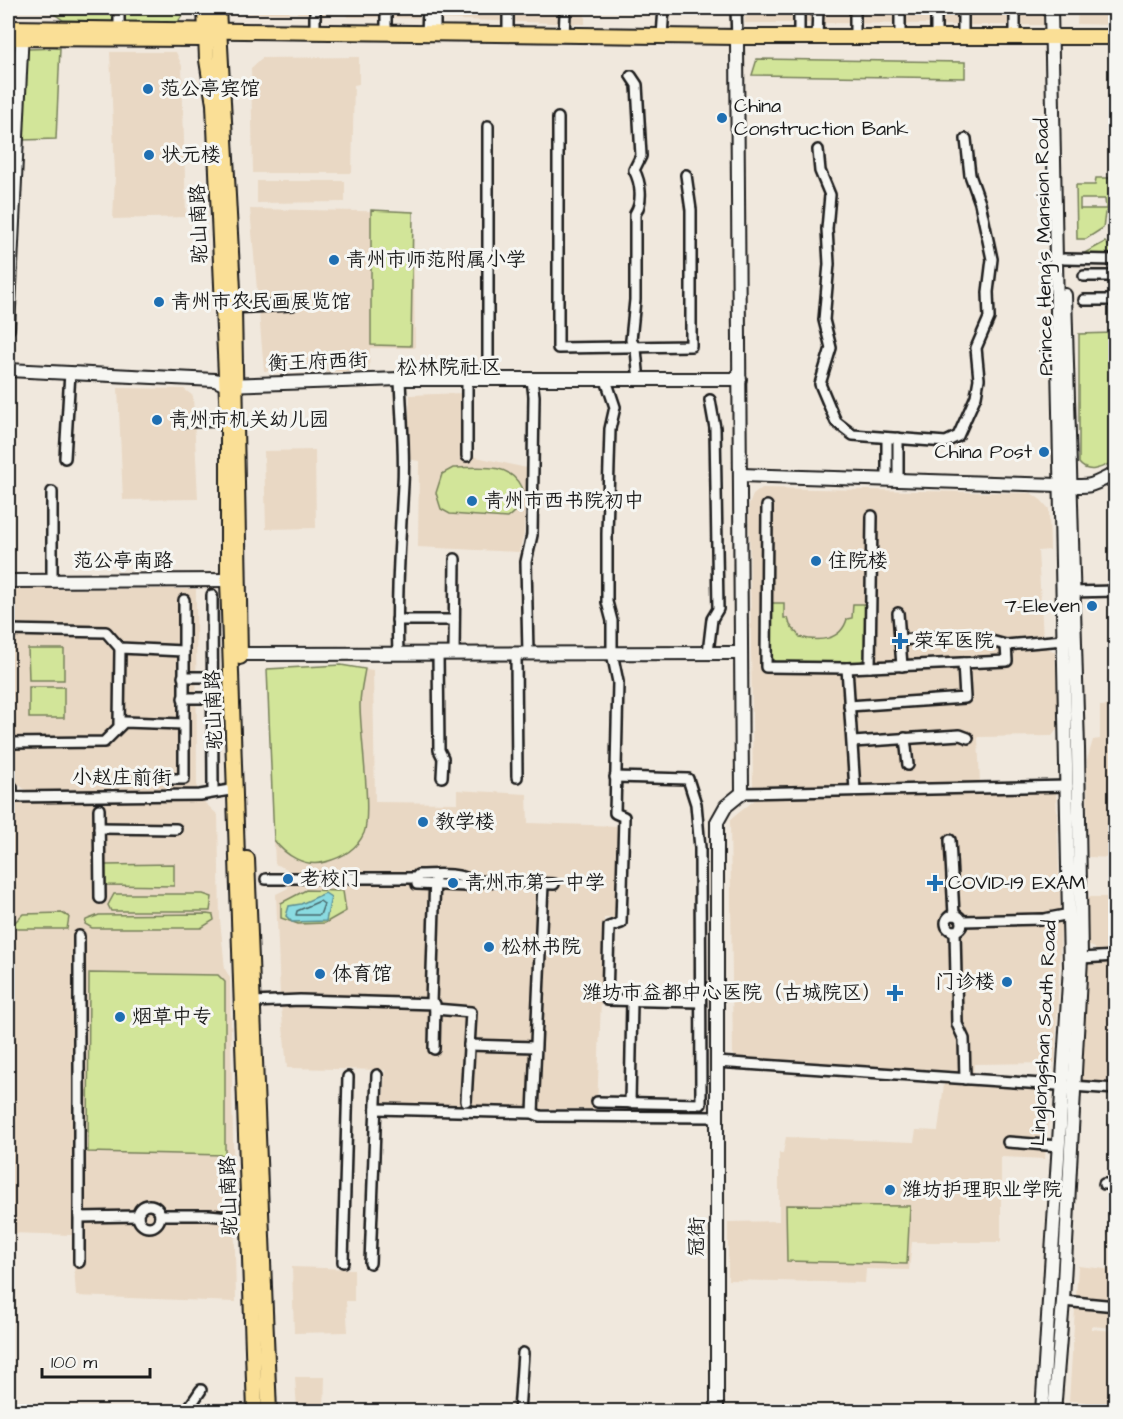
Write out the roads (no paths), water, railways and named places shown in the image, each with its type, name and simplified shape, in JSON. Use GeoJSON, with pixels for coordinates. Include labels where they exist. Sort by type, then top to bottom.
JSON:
{"type":"FeatureCollection","features":[{"type":"Feature","properties":{"kind":"main road","name":"驼山南路"},"geometry":{"type":"LineString","coordinates":[[205,8],[213,35],[228,308],[234,580]]}},
{"type":"Feature","properties":{"kind":"main road","name":"驼山南路"},"geometry":{"type":"LineString","coordinates":[[213,35],[218,8]]}},
{"type":"Feature","properties":{"kind":"main road"},"geometry":{"type":"LineString","coordinates":[[8,28],[22,33],[213,35],[1054,40],[1116,37]]}},
{"type":"Feature","properties":{"kind":"main road"},"geometry":{"type":"LineString","coordinates":[[8,38],[22,33],[119,29],[213,35],[315,32],[737,39],[1015,38],[1116,42]]}},
{"type":"Feature","properties":{"kind":"main road","name":"驼山南路"},"geometry":{"type":"LineString","coordinates":[[231,384],[228,421],[236,654],[253,1002],[268,1412]]}},
{"type":"Feature","properties":{"kind":"main road","name":"驼山南路"},"geometry":{"type":"LineString","coordinates":[[236,654],[236,789],[255,1412]]}},
{"type":"Feature","properties":{"kind":"street"},"geometry":{"type":"LineString","coordinates":[[115,8],[119,12],[119,29]]}},
{"type":"Feature","properties":{"kind":"street"},"geometry":{"type":"LineString","coordinates":[[315,8],[315,32]]}},
{"type":"Feature","properties":{"kind":"street"},"geometry":{"type":"LineString","coordinates":[[428,8],[431,33]]}},
{"type":"Feature","properties":{"kind":"street"},"geometry":{"type":"LineString","coordinates":[[431,33],[435,8]]}},
{"type":"Feature","properties":{"kind":"street"},"geometry":{"type":"LineString","coordinates":[[662,36],[664,8]]}},
{"type":"Feature","properties":{"kind":"street"},"geometry":{"type":"LineString","coordinates":[[736,8],[742,793],[1068,786]]}},
{"type":"Feature","properties":{"kind":"street"},"geometry":{"type":"LineString","coordinates":[[817,37],[818,8]]}},
{"type":"Feature","properties":{"kind":"street"},"geometry":{"type":"LineString","coordinates":[[936,8],[936,38]]}},
{"type":"Feature","properties":{"kind":"street"},"geometry":{"type":"LineString","coordinates":[[963,8],[963,38]]}},
{"type":"Feature","properties":{"kind":"street"},"geometry":{"type":"LineString","coordinates":[[1015,8],[1015,38]]}},
{"type":"Feature","properties":{"kind":"street","name":"Prince Heng's Mansion Road"},"geometry":{"type":"LineString","coordinates":[[1051,8],[1064,259],[1065,485]]}},
{"type":"Feature","properties":{"kind":"street","name":"Prince Heng's Mansion Road"},"geometry":{"type":"LineString","coordinates":[[1059,8],[1054,40],[1065,485]]}},
{"type":"Feature","properties":{"kind":"street"},"geometry":{"type":"LineString","coordinates":[[799,10],[799,37]]}},
{"type":"Feature","properties":{"kind":"street"},"geometry":{"type":"LineString","coordinates":[[508,12],[508,34]]}},
{"type":"Feature","properties":{"kind":"street"},"geometry":{"type":"LineString","coordinates":[[855,13],[855,38]]}},
{"type":"Feature","properties":{"kind":"street"},"geometry":{"type":"LineString","coordinates":[[386,14],[386,33]]}},
{"type":"Feature","properties":{"kind":"street"},"geometry":{"type":"LineString","coordinates":[[564,35],[565,14]]}},
{"type":"Feature","properties":{"kind":"street"},"geometry":{"type":"LineString","coordinates":[[900,14],[900,38]]}},
{"type":"Feature","properties":{"kind":"street"},"geometry":{"type":"LineString","coordinates":[[8,329],[22,33]]}},
{"type":"Feature","properties":{"kind":"street"},"geometry":{"type":"LineString","coordinates":[[631,76],[637,85],[641,156],[634,170],[640,180],[639,207],[635,214],[635,300],[631,340],[636,349],[638,371]]}},
{"type":"Feature","properties":{"kind":"street"},"geometry":{"type":"LineString","coordinates":[[558,118],[558,348],[636,349],[691,346],[691,210],[686,175]]}},
{"type":"Feature","properties":{"kind":"street"},"geometry":{"type":"LineString","coordinates":[[488,126],[488,380]]}},
{"type":"Feature","properties":{"kind":"street"},"geometry":{"type":"LineString","coordinates":[[818,150],[820,171],[830,195],[827,229],[830,264],[824,320],[831,348],[820,384],[836,422],[853,435],[946,442],[958,436],[976,396],[979,379],[976,348],[989,318],[988,292],[992,259],[980,203],[970,175],[966,139]]}},
{"type":"Feature","properties":{"kind":"street"},"geometry":{"type":"LineString","coordinates":[[1064,259],[1116,260]]}},
{"type":"Feature","properties":{"kind":"street"},"geometry":{"type":"LineString","coordinates":[[1084,276],[1116,276]]}},
{"type":"Feature","properties":{"kind":"street"},"geometry":{"type":"LineString","coordinates":[[1084,300],[1116,300]]}},
{"type":"Feature","properties":{"kind":"street"},"geometry":{"type":"LineString","coordinates":[[228,308],[292,305]]}},
{"type":"Feature","properties":{"kind":"street","name":"衡王府西街"},"geometry":{"type":"LineString","coordinates":[[8,370],[215,380],[231,384],[400,379],[740,379]]}},
{"type":"Feature","properties":{"kind":"street"},"geometry":{"type":"LineString","coordinates":[[65,458],[70,372]]}},
{"type":"Feature","properties":{"kind":"street"},"geometry":{"type":"LineString","coordinates":[[398,654],[397,620],[403,482],[400,379]]}},
{"type":"Feature","properties":{"kind":"street"},"geometry":{"type":"LineString","coordinates":[[467,380],[467,456]]}},
{"type":"Feature","properties":{"kind":"street"},"geometry":{"type":"LineString","coordinates":[[517,777],[526,562],[532,535],[534,396],[532,380]]}},
{"type":"Feature","properties":{"kind":"street"},"geometry":{"type":"LineString","coordinates":[[606,380],[615,407],[610,429],[607,534],[607,602],[612,621],[612,653],[618,682],[615,813],[624,817],[621,923],[609,927],[607,1000],[700,1002]]}},
{"type":"Feature","properties":{"kind":"street"},"geometry":{"type":"LineString","coordinates":[[708,653],[712,619],[718,609],[715,428],[710,400]]}},
{"type":"Feature","properties":{"kind":"street"},"geometry":{"type":"LineString","coordinates":[[182,422],[228,421]]}},
{"type":"Feature","properties":{"kind":"street"},"geometry":{"type":"LineString","coordinates":[[886,438],[893,480]]}},
{"type":"Feature","properties":{"kind":"street"},"geometry":{"type":"LineString","coordinates":[[893,480],[898,438]]}},
{"type":"Feature","properties":{"kind":"street"},"geometry":{"type":"LineString","coordinates":[[741,475],[1089,487],[1116,473]]}},
{"type":"Feature","properties":{"kind":"street","name":"Linglongshan South Road"},"geometry":{"type":"LineString","coordinates":[[1042,1412],[1059,1146],[1069,1085],[1081,958],[1065,485]]}},
{"type":"Feature","properties":{"kind":"street"},"geometry":{"type":"LineString","coordinates":[[52,492],[52,581]]}},
{"type":"Feature","properties":{"kind":"street"},"geometry":{"type":"LineString","coordinates":[[767,506],[766,667],[847,668],[1007,661],[1006,645]]}},
{"type":"Feature","properties":{"kind":"street"},"geometry":{"type":"LineString","coordinates":[[870,667],[872,516]]}},
{"type":"Feature","properties":{"kind":"street"},"geometry":{"type":"LineString","coordinates":[[454,654],[455,559]]}},
{"type":"Feature","properties":{"kind":"street","name":"范公亭南路"},"geometry":{"type":"LineString","coordinates":[[8,581],[234,580]]}},
{"type":"Feature","properties":{"kind":"street"},"geometry":{"type":"LineString","coordinates":[[1068,592],[1116,591]]}},
{"type":"Feature","properties":{"kind":"street","name":"Linglongshan South Road"},"geometry":{"type":"LineString","coordinates":[[1054,1412],[1063,1301],[1069,1085],[1070,914],[1064,640],[1068,592]]}},
{"type":"Feature","properties":{"kind":"street"},"geometry":{"type":"LineString","coordinates":[[212,594],[213,677],[217,691],[213,788]]}},
{"type":"Feature","properties":{"kind":"street"},"geometry":{"type":"LineString","coordinates":[[169,779],[184,779],[184,600]]}},
{"type":"Feature","properties":{"kind":"street"},"geometry":{"type":"LineString","coordinates":[[898,613],[902,666]]}},
{"type":"Feature","properties":{"kind":"street"},"geometry":{"type":"LineString","coordinates":[[397,620],[454,620]]}},
{"type":"Feature","properties":{"kind":"street"},"geometry":{"type":"LineString","coordinates":[[8,630],[106,632],[120,648],[119,724]]}},
{"type":"Feature","properties":{"kind":"street"},"geometry":{"type":"LineString","coordinates":[[900,639],[968,635],[1006,645],[1064,640]]}},
{"type":"Feature","properties":{"kind":"street"},"geometry":{"type":"LineString","coordinates":[[120,648],[183,651]]}},
{"type":"Feature","properties":{"kind":"street"},"geometry":{"type":"LineString","coordinates":[[236,654],[741,653]]}},
{"type":"Feature","properties":{"kind":"street"},"geometry":{"type":"LineString","coordinates":[[438,654],[439,750],[443,758],[442,777]]}},
{"type":"Feature","properties":{"kind":"street"},"geometry":{"type":"LineString","coordinates":[[849,706],[965,698],[963,663]]}},
{"type":"Feature","properties":{"kind":"street"},"geometry":{"type":"LineString","coordinates":[[847,668],[855,790]]}},
{"type":"Feature","properties":{"kind":"street"},"geometry":{"type":"LineString","coordinates":[[183,677],[213,677]]}},
{"type":"Feature","properties":{"kind":"street"},"geometry":{"type":"LineString","coordinates":[[183,698],[217,691]]}},
{"type":"Feature","properties":{"kind":"street"},"geometry":{"type":"LineString","coordinates":[[8,743],[104,742],[119,724],[124,722],[183,724]]}},
{"type":"Feature","properties":{"kind":"street"},"geometry":{"type":"LineString","coordinates":[[853,742],[960,735],[968,738]]}},
{"type":"Feature","properties":{"kind":"street"},"geometry":{"type":"LineString","coordinates":[[905,738],[908,765]]}},
{"type":"Feature","properties":{"kind":"street"},"geometry":{"type":"LineString","coordinates":[[597,1102],[701,1104],[699,839],[696,804],[688,779],[615,777]]}},
{"type":"Feature","properties":{"kind":"street"},"geometry":{"type":"LineString","coordinates":[[8,784],[12,787],[10,796]]}},
{"type":"Feature","properties":{"kind":"street","name":"小赵庄前街"},"geometry":{"type":"LineString","coordinates":[[10,796],[200,795],[236,789]]}},
{"type":"Feature","properties":{"kind":"street","name":"冠街"},"geometry":{"type":"LineString","coordinates":[[717,1412],[717,822],[726,806],[742,793]]}},
{"type":"Feature","properties":{"kind":"street"},"geometry":{"type":"LineString","coordinates":[[99,809],[100,898]]}},
{"type":"Feature","properties":{"kind":"street"},"geometry":{"type":"LineString","coordinates":[[99,828],[176,829]]}},
{"type":"Feature","properties":{"kind":"street"},"geometry":{"type":"LineString","coordinates":[[950,840],[954,915]]}},
{"type":"Feature","properties":{"kind":"street"},"geometry":{"type":"LineString","coordinates":[[266,879],[416,878],[418,875],[435,875],[465,877],[472,881],[554,884]]}},
{"type":"Feature","properties":{"kind":"street"},"geometry":{"type":"LineString","coordinates":[[434,1049],[435,875]]}},
{"type":"Feature","properties":{"kind":"street"},"geometry":{"type":"LineString","coordinates":[[416,878],[417,884],[434,885],[467,886],[472,881]]}},
{"type":"Feature","properties":{"kind":"street"},"geometry":{"type":"LineString","coordinates":[[533,1113],[543,884]]}},
{"type":"Feature","properties":{"kind":"street"},"geometry":{"type":"LineString","coordinates":[[954,915],[963,921],[1044,918],[1070,914]]}},
{"type":"Feature","properties":{"kind":"street"},"geometry":{"type":"LineString","coordinates":[[954,915],[948,918],[946,924],[949,929],[955,931],[961,928],[963,921]]}},
{"type":"Feature","properties":{"kind":"street"},"geometry":{"type":"LineString","coordinates":[[955,931],[957,1024],[964,1039],[965,1078]]}},
{"type":"Feature","properties":{"kind":"street"},"geometry":{"type":"LineString","coordinates":[[79,936],[79,1262]]}},
{"type":"Feature","properties":{"kind":"street"},"geometry":{"type":"LineString","coordinates":[[1081,958],[1116,956]]}},
{"type":"Feature","properties":{"kind":"street"},"geometry":{"type":"LineString","coordinates":[[253,1002],[300,1000],[433,1006],[471,1012],[466,1101]]}},
{"type":"Feature","properties":{"kind":"street"},"geometry":{"type":"LineString","coordinates":[[630,1103],[632,1001]]}},
{"type":"Feature","properties":{"kind":"street"},"geometry":{"type":"LineString","coordinates":[[469,1045],[536,1047]]}},
{"type":"Feature","properties":{"kind":"street"},"geometry":{"type":"LineString","coordinates":[[717,1062],[1116,1089]]}},
{"type":"Feature","properties":{"kind":"street"},"geometry":{"type":"LineString","coordinates":[[370,1263],[377,1075]]}},
{"type":"Feature","properties":{"kind":"street"},"geometry":{"type":"LineString","coordinates":[[343,1262],[348,1077]]}},
{"type":"Feature","properties":{"kind":"street"},"geometry":{"type":"LineString","coordinates":[[376,1109],[533,1113],[540,1116],[717,1118]]}},
{"type":"Feature","properties":{"kind":"street"},"geometry":{"type":"LineString","coordinates":[[1008,1142],[1059,1146]]}},
{"type":"Feature","properties":{"kind":"street"},"geometry":{"type":"LineString","coordinates":[[1104,1184],[1116,1184]]}},
{"type":"Feature","properties":{"kind":"street"},"geometry":{"type":"LineString","coordinates":[[147,1204],[157,1208],[160,1215],[158,1222],[148,1227],[141,1224],[138,1216],[141,1207],[147,1204]]}},
{"type":"Feature","properties":{"kind":"street"},"geometry":{"type":"LineString","coordinates":[[160,1215],[209,1215],[249,1219]]}},
{"type":"Feature","properties":{"kind":"street"},"geometry":{"type":"LineString","coordinates":[[79,1217],[138,1216]]}},
{"type":"Feature","properties":{"kind":"street"},"geometry":{"type":"LineString","coordinates":[[1063,1301],[1116,1306]]}},
{"type":"Feature","properties":{"kind":"street"},"geometry":{"type":"LineString","coordinates":[[519,1412],[523,1353]]}},
{"type":"Feature","properties":{"kind":"street"},"geometry":{"type":"LineString","coordinates":[[186,1412],[201,1390]]}},
{"type":"Feature","properties":{"kind":"water"},"geometry":{"type":"Polygon","coordinates":[[[325,893],[331,897],[326,921],[292,922],[286,916],[289,906],[301,904],[325,893]]]}},
{"type":"Feature","properties":{"kind":"place","name":"范公亭宾馆"},"geometry":{"type":"Point","coordinates":[148,89]}},
{"type":"Feature","properties":{"kind":"place","name":"China Construction Bank"},"geometry":{"type":"Point","coordinates":[722,118]}},
{"type":"Feature","properties":{"kind":"place","name":"状元楼"},"geometry":{"type":"Point","coordinates":[149,155]}},
{"type":"Feature","properties":{"kind":"place","name":"青州市师范附属小学"},"geometry":{"type":"Point","coordinates":[334,260]}},
{"type":"Feature","properties":{"kind":"place","name":"青州市农民画展览馆"},"geometry":{"type":"Point","coordinates":[159,302]}},
{"type":"Feature","properties":{"kind":"place","name":"青州市机关幼儿园"},"geometry":{"type":"Point","coordinates":[157,420]}},
{"type":"Feature","properties":{"kind":"place","name":"China Post"},"geometry":{"type":"Point","coordinates":[1044,452]}},
{"type":"Feature","properties":{"kind":"place","name":"青州市西书院初中"},"geometry":{"type":"Point","coordinates":[472,501]}},
{"type":"Feature","properties":{"kind":"place","name":"住院楼"},"geometry":{"type":"Point","coordinates":[816,561]}},
{"type":"Feature","properties":{"kind":"place","name":"7-Eleven"},"geometry":{"type":"Point","coordinates":[1092,606]}},
{"type":"Feature","properties":{"kind":"place","name":"荣军医院"},"geometry":{"type":"Point","coordinates":[900,641]}},
{"type":"Feature","properties":{"kind":"place","name":"教学楼"},"geometry":{"type":"Point","coordinates":[423,822]}},
{"type":"Feature","properties":{"kind":"place","name":"老校门"},"geometry":{"type":"Point","coordinates":[288,879]}},
{"type":"Feature","properties":{"kind":"place","name":"青州市第一中学"},"geometry":{"type":"Point","coordinates":[453,883]}},
{"type":"Feature","properties":{"kind":"place","name":"COVID-19 EXAM"},"geometry":{"type":"Point","coordinates":[935,883]}},
{"type":"Feature","properties":{"kind":"place","name":"松林书院"},"geometry":{"type":"Point","coordinates":[489,947]}},
{"type":"Feature","properties":{"kind":"place","name":"体育馆"},"geometry":{"type":"Point","coordinates":[320,974]}},
{"type":"Feature","properties":{"kind":"place","name":"门诊楼"},"geometry":{"type":"Point","coordinates":[1007,982]}},
{"type":"Feature","properties":{"kind":"place","name":"潍坊市益都中心医院（古城院区）"},"geometry":{"type":"Point","coordinates":[895,993]}},
{"type":"Feature","properties":{"kind":"place","name":"烟草中专"},"geometry":{"type":"Point","coordinates":[120,1017]}},
{"type":"Feature","properties":{"kind":"place","name":"潍坊护理职业学院"},"geometry":{"type":"Point","coordinates":[890,1190]}},
{"type":"Feature","properties":{"kind":"district","name":"松林院社区"},"geometry":{"type":"Point","coordinates":[449,367]}}]}
